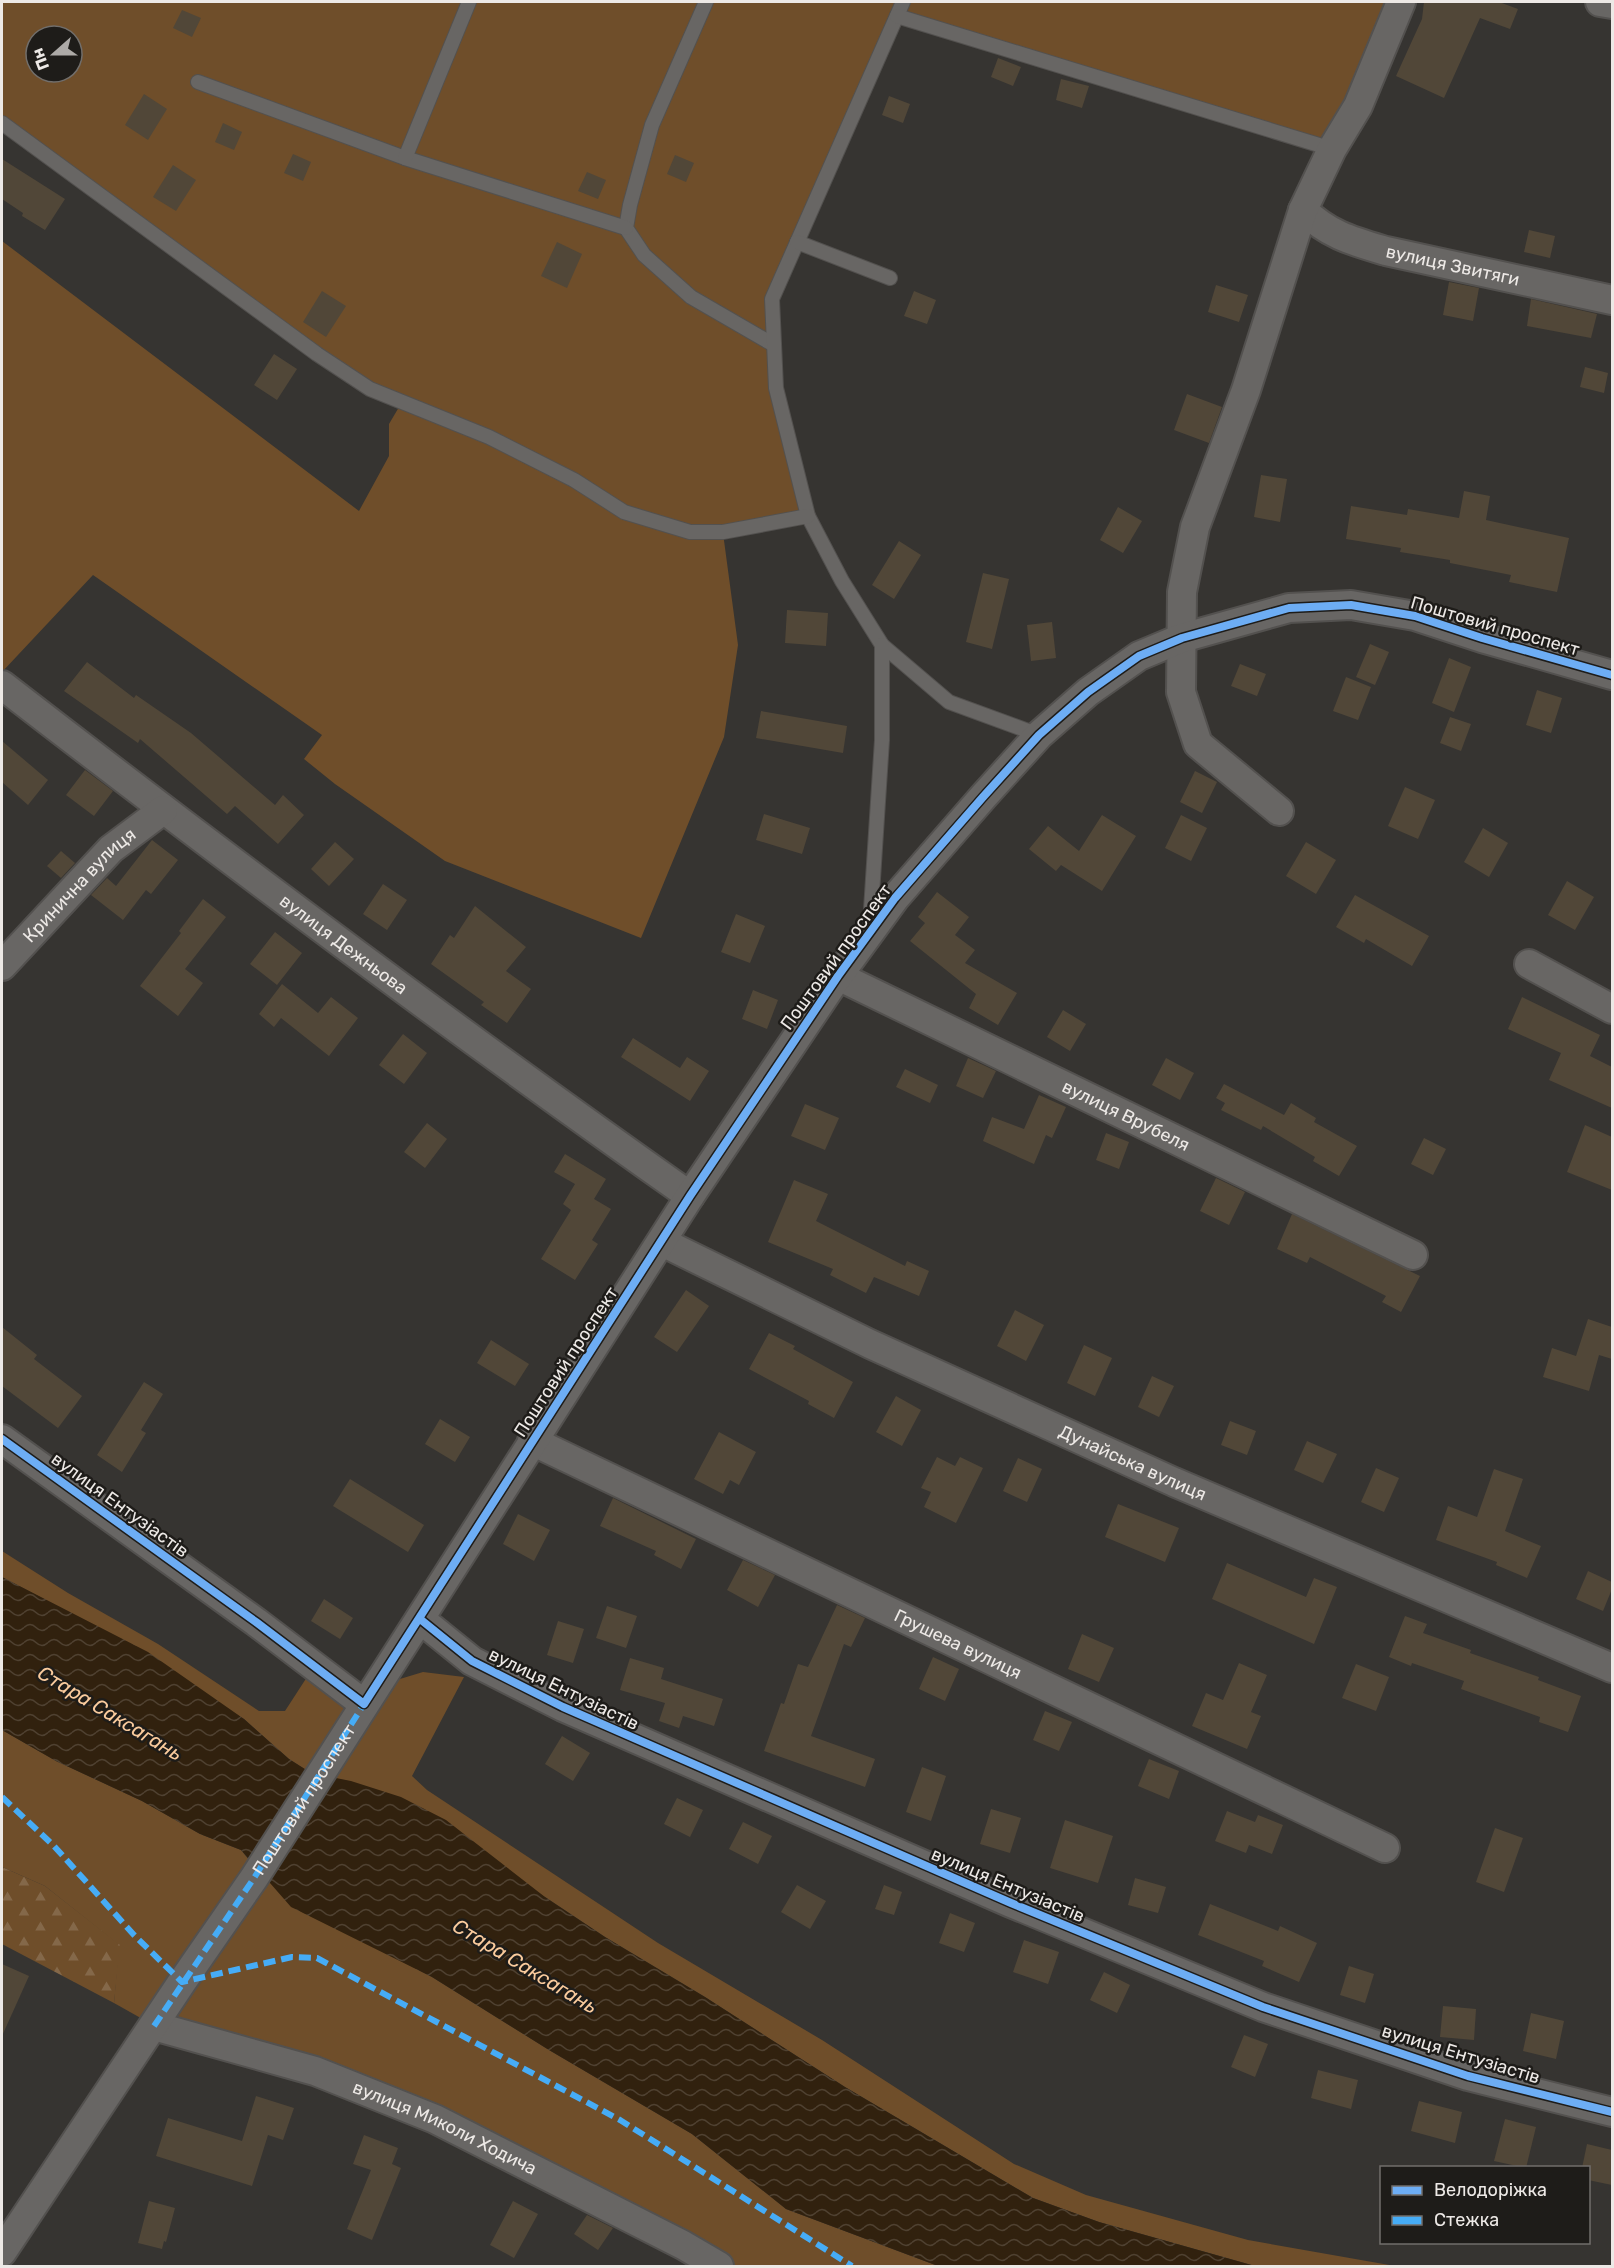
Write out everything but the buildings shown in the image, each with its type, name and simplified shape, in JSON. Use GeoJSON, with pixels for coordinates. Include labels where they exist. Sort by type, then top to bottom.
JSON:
{"type":"FeatureCollection","features":[{"type":"Feature","properties":{"kind":"street"},"geometry":{"type":"LineString","coordinates":[[1279,811],[1198,744],[1181,692],[1182,592],[1195,526],[1246,390],[1304,210],[1332,149],[1358,106],[1401,2]]}},
{"type":"Feature","properties":{"kind":"street"},"geometry":{"type":"LineString","coordinates":[[1600,2],[1612,4]]}},
{"type":"Feature","properties":{"kind":"street","name":"вулиця Звитяги"},"geometry":{"type":"LineString","coordinates":[[1304,210],[1320,226],[1349,240],[1386,251],[1612,300]]}},
{"type":"Feature","properties":{"kind":"street","name":"Поштовий проспект"},"geometry":{"type":"LineString","coordinates":[[2,2252],[254,1878],[690,1196],[838,976],[895,898],[1040,735],[1088,692],[1139,656],[1182,638],[1289,608],[1351,605],[1415,616],[1482,638],[1612,675]]}},
{"type":"Feature","properties":{"kind":"street","name":"вулиця Дежньова"},"geometry":{"type":"LineString","coordinates":[[2,685],[163,810],[507,1067],[690,1196]]}},
{"type":"Feature","properties":{"kind":"street","name":"Кринична вулиця"},"geometry":{"type":"LineString","coordinates":[[2,966],[111,849],[163,810]]}},
{"type":"Feature","properties":{"kind":"street"},"geometry":{"type":"LineString","coordinates":[[1529,964],[1612,1009]]}},
{"type":"Feature","properties":{"kind":"street","name":"вулиця Врубеля"},"geometry":{"type":"LineString","coordinates":[[838,976],[1413,1255]]}},
{"type":"Feature","properties":{"kind":"street","name":"Дунайська вулиця"},"geometry":{"type":"LineString","coordinates":[[662,1242],[870,1344],[1163,1477],[1612,1668]]}},
{"type":"Feature","properties":{"kind":"street","name":"вулиця Ентузіастів"},"geometry":{"type":"LineString","coordinates":[[2,1439],[256,1622],[364,1704]]}},
{"type":"Feature","properties":{"kind":"street","name":"Грушева вулиця"},"geometry":{"type":"LineString","coordinates":[[532,1442],[1385,1848]]}},
{"type":"Feature","properties":{"kind":"street","name":"вулиця Ентузіастів"},"geometry":{"type":"LineString","coordinates":[[420,1619],[472,1661],[563,1707],[979,1889],[1164,1967],[1263,2007],[1468,2076],[1612,2112]]}},
{"type":"Feature","properties":{"kind":"street","name":"вулиця Миколи Ходича"},"geometry":{"type":"LineString","coordinates":[[154,2026],[315,2072],[435,2119],[683,2245],[719,2266]]}},
{"type":"Feature","properties":{"kind":"lane"},"geometry":{"type":"LineString","coordinates":[[405,158],[469,2]]}},
{"type":"Feature","properties":{"kind":"lane"},"geometry":{"type":"LineString","coordinates":[[626,228],[652,125],[706,2]]}},
{"type":"Feature","properties":{"kind":"lane"},"geometry":{"type":"LineString","coordinates":[[903,2],[772,299],[776,388],[808,516],[842,581],[882,645],[950,702],[1040,735]]}},
{"type":"Feature","properties":{"kind":"lane"},"geometry":{"type":"LineString","coordinates":[[897,16],[1332,149]]}},
{"type":"Feature","properties":{"kind":"lane"},"geometry":{"type":"LineString","coordinates":[[198,82],[405,158],[626,228],[644,255],[691,297],[774,345]]}},
{"type":"Feature","properties":{"kind":"lane"},"geometry":{"type":"LineString","coordinates":[[2,123],[317,354],[370,389],[489,437],[574,480],[624,512],[690,532],[723,532],[808,516]]}},
{"type":"Feature","properties":{"kind":"lane"},"geometry":{"type":"LineString","coordinates":[[797,242],[890,278]]}},
{"type":"Feature","properties":{"kind":"lane"},"geometry":{"type":"LineString","coordinates":[[869,933],[882,740],[882,645]]}},
{"type":"Feature","properties":{"kind":"green space"},"geometry":{"type":"Polygon","coordinates":[[[2,2],[1401,2],[1332,149],[897,16],[772,299],[776,388],[808,516],[723,533],[738,645],[724,737],[641,938],[445,861],[335,784],[304,759],[322,735],[93,575],[2,672],[2,241],[359,511],[389,456],[389,424],[402,402],[370,389],[2,121],[2,2]]]}},
{"type":"Feature","properties":{"kind":"green space"},"geometry":{"type":"Polygon","coordinates":[[[2,1551],[68,1593],[158,1644],[259,1711],[285,1711],[309,1674],[350,1711],[311,1773],[289,1759],[244,1719],[72,1614],[2,1577],[2,1551]]]}},
{"type":"Feature","properties":{"kind":"green space"},"geometry":{"type":"Polygon","coordinates":[[[423,1672],[464,1677],[412,1776],[427,1790],[658,1943],[822,2040],[1014,2164],[1086,2195],[1248,2240],[1395,2266],[1255,2266],[1099,2222],[1033,2198],[845,2087],[545,1897],[329,1778],[390,1682],[423,1672]]]}},
{"type":"Feature","properties":{"kind":"green space"},"geometry":{"type":"Polygon","coordinates":[[[2,1730],[56,1761],[142,1801],[200,1834],[241,1850],[254,1866],[146,2021],[114,2003],[119,1945],[45,1886],[2,1867],[2,1730]]]}},
{"type":"Feature","properties":{"kind":"green space"},"geometry":{"type":"Polygon","coordinates":[[[2,1867],[45,1886],[120,1945],[114,2003],[2,1944],[2,1867]]]}},
{"type":"Feature","properties":{"kind":"green space"},"geometry":{"type":"Polygon","coordinates":[[[265,1875],[372,1946],[432,1977],[549,2050],[692,2134],[786,2209],[938,2266],[719,2266],[435,2119],[163,2028],[265,1875]]]}},
{"type":"Feature","properties":{"kind":"water","name":"Стара Саксагань"},"geometry":{"type":"Polygon","coordinates":[[[2,1577],[148,1652],[244,1719],[289,1759],[311,1773],[351,1781],[401,1797],[446,1820],[545,1897],[605,1937],[705,1997],[845,2087],[1033,2198],[1099,2222],[1255,2266],[938,2266],[786,2209],[692,2134],[549,2050],[432,1977],[291,1907],[241,1850],[200,1834],[142,1801],[56,1761],[2,1730],[2,1577]]]}},
{"type":"Feature","properties":{"kind":"marked path"},"geometry":{"type":"LineString","coordinates":[[154,2026],[254,1878],[364,1704]]}},
{"type":"Feature","properties":{"kind":"marked path"},"geometry":{"type":"LineString","coordinates":[[2,1797],[54,1846],[134,1935],[182,1982],[292,1957],[317,1958],[620,2120],[852,2266]]}},
{"type":"Feature","properties":{"kind":"cycle path"},"geometry":{"type":"LineString","coordinates":[[2,1439],[256,1622],[364,1704],[690,1196],[838,976],[895,898],[983,797],[1039,735],[1088,692],[1139,656],[1182,638],[1289,608],[1351,605],[1415,616],[1482,638],[1612,675]]}},
{"type":"Feature","properties":{"kind":"cycle path"},"geometry":{"type":"LineString","coordinates":[[420,1619],[472,1661],[563,1707],[1011,1903],[1263,2007],[1468,2076],[1612,2112]]}}]}
